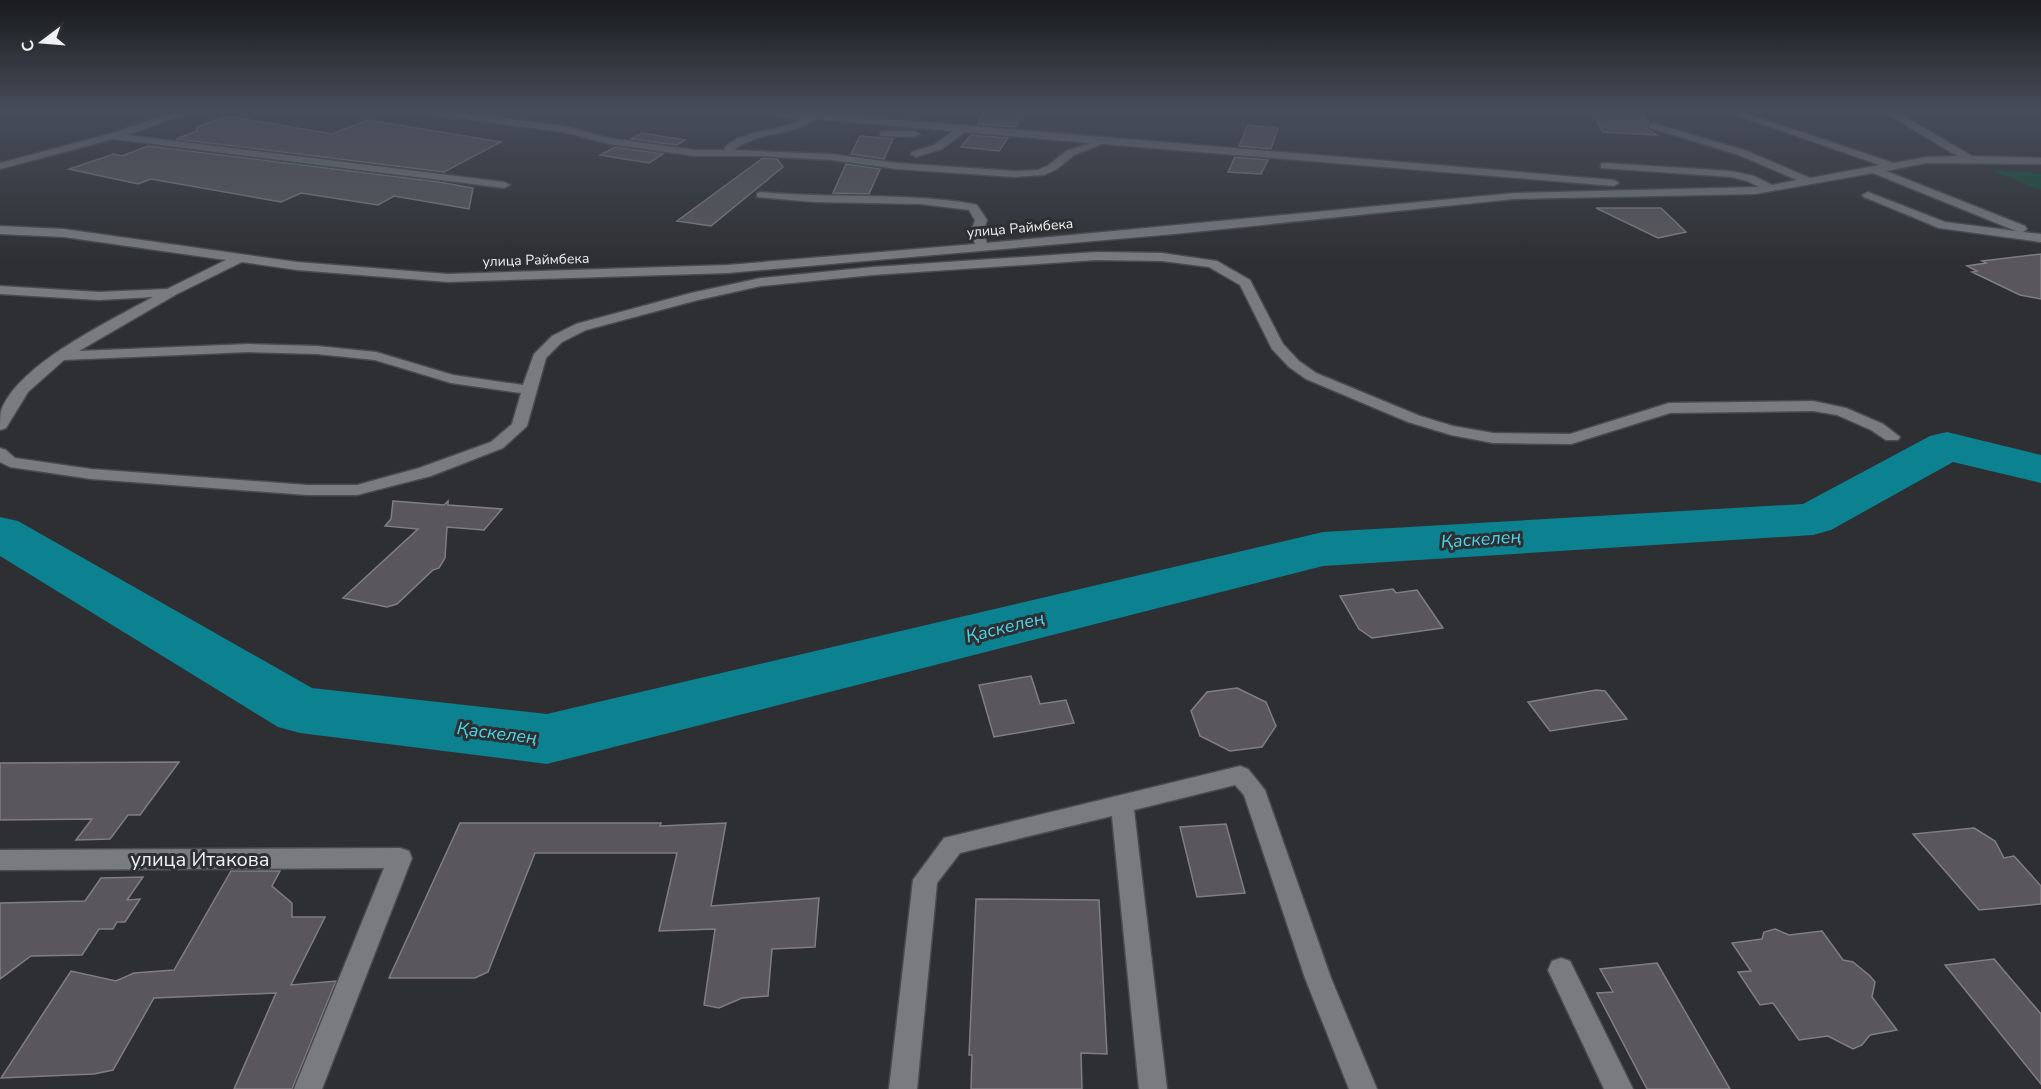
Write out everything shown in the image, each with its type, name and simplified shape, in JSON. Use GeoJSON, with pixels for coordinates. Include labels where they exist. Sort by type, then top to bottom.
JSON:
{"type":"FeatureCollection","features":[{"type":"Feature","properties":{"kind":"street"},"geometry":{"type":"LineString","coordinates":[[0,166],[20,161]]}},
{"type":"Feature","properties":{"kind":"street"},"geometry":{"type":"LineString","coordinates":[[311,161],[504,185]]}},
{"type":"Feature","properties":{"kind":"street"},"geometry":{"type":"LineString","coordinates":[[860,161],[897,166],[1014,174],[1040,173],[1062,161]]}},
{"type":"Feature","properties":{"kind":"street"},"geometry":{"type":"LineString","coordinates":[[1349,161],[1595,180],[1659,192]]}},
{"type":"Feature","properties":{"kind":"street"},"geometry":{"type":"LineString","coordinates":[[1761,161],[1811,182]]}},
{"type":"Feature","properties":{"kind":"street"},"geometry":{"type":"LineString","coordinates":[[1879,161],[1895,166]]}},
{"type":"Feature","properties":{"kind":"street","name":"улица Раймбека"},"geometry":{"type":"LineString","coordinates":[[0,230],[64,232],[297,266],[448,278],[728,269],[1174,230],[1514,196],[1770,188],[1922,161]]}},
{"type":"Feature","properties":{"kind":"street"},"geometry":{"type":"LineString","coordinates":[[1605,166],[1731,174],[1750,178],[1770,188]]}},
{"type":"Feature","properties":{"kind":"street"},"geometry":{"type":"LineString","coordinates":[[888,175],[957,169]]}},
{"type":"Feature","properties":{"kind":"street"},"geometry":{"type":"LineString","coordinates":[[1875,170],[2041,238]]}},
{"type":"Feature","properties":{"kind":"street"},"geometry":{"type":"LineString","coordinates":[[761,195],[799,200],[952,202],[973,207],[981,220],[978,231],[982,247]]}},
{"type":"Feature","properties":{"kind":"street"},"geometry":{"type":"LineString","coordinates":[[1868,195],[1943,225],[2041,238]]}},
{"type":"Feature","properties":{"kind":"street"},"geometry":{"type":"LineString","coordinates":[[0,453],[9,462],[91,474],[307,490],[357,490],[425,472],[497,445],[519,426],[539,357],[557,339],[581,327],[739,286],[873,271],[1096,256],[1162,257],[1213,264],[1245,284],[1277,346],[1294,364],[1311,376],[1414,419],[1451,430],[1493,438],[1571,439],[1669,408],[1813,406],[1841,411],[1877,427],[1892,437]]}},
{"type":"Feature","properties":{"kind":"street"},"geometry":{"type":"LineString","coordinates":[[0,425],[22,389],[60,356],[172,291],[242,257]]}},
{"type":"Feature","properties":{"kind":"street"},"geometry":{"type":"LineString","coordinates":[[0,290],[99,296],[172,291]]}},
{"type":"Feature","properties":{"kind":"street"},"geometry":{"type":"LineString","coordinates":[[60,356],[249,348],[317,350],[376,356],[451,379],[528,390]]}},
{"type":"Feature","properties":{"kind":"street"},"geometry":{"type":"LineString","coordinates":[[903,1089],[925,880],[952,845],[1240,775],[1254,790],[1318,978],[1363,1089]]}},
{"type":"Feature","properties":{"kind":"street"},"geometry":{"type":"LineString","coordinates":[[1122,805],[1153,1089]]}},
{"type":"Feature","properties":{"kind":"street","name":"улица Итакова"},"geometry":{"type":"LineString","coordinates":[[0,860],[400,858],[308,1089]]}},
{"type":"Feature","properties":{"kind":"street"},"geometry":{"type":"LineString","coordinates":[[1561,970],[1619,1089]]}},
{"type":"Feature","properties":{"kind":"green space"},"geometry":{"type":"Polygon","coordinates":[[[1990,170],[2041,173],[2041,190],[1990,170]]]}},
{"type":"Feature","properties":{"kind":"building"},"geometry":{"type":"Polygon","coordinates":[[[94,161],[268,161],[473,188],[469,209],[394,196],[378,205],[301,193],[281,202],[151,179],[138,184],[69,169],[94,161]]]}},
{"type":"Feature","properties":{"kind":"building"},"geometry":{"type":"Polygon","coordinates":[[[353,161],[465,161],[444,172],[353,161]]]}},
{"type":"Feature","properties":{"kind":"building"},"geometry":{"type":"Polygon","coordinates":[[[759,161],[778,161],[783,167],[711,226],[677,221],[759,161]]]}},
{"type":"Feature","properties":{"kind":"building"},"geometry":{"type":"Polygon","coordinates":[[[1233,161],[1268,161],[1261,174],[1228,172],[1233,161]]]}},
{"type":"Feature","properties":{"kind":"building"},"geometry":{"type":"Polygon","coordinates":[[[846,164],[880,169],[869,194],[833,193],[846,164]]]}},
{"type":"Feature","properties":{"kind":"building"},"geometry":{"type":"Polygon","coordinates":[[[1596,208],[1661,208],[1686,232],[1658,238],[1596,208]]]}},
{"type":"Feature","properties":{"kind":"building"},"geometry":{"type":"Polygon","coordinates":[[[2041,254],[2041,299],[2020,295],[1972,272],[1977,271],[1967,266],[1986,263],[1982,261],[2041,254]]]}},
{"type":"Feature","properties":{"kind":"building"},"geometry":{"type":"Polygon","coordinates":[[[393,501],[444,505],[448,501],[448,505],[502,509],[484,530],[447,527],[445,558],[439,568],[433,570],[397,604],[387,607],[343,598],[418,529],[385,526],[391,519],[393,501]]]}},
{"type":"Feature","properties":{"kind":"building"},"geometry":{"type":"Polygon","coordinates":[[[1393,589],[1396,593],[1417,590],[1443,628],[1372,638],[1359,629],[1340,596],[1393,589]]]}},
{"type":"Feature","properties":{"kind":"building"},"geometry":{"type":"Polygon","coordinates":[[[1031,676],[1040,704],[1066,700],[1074,723],[994,737],[979,685],[1031,676]]]}},
{"type":"Feature","properties":{"kind":"building"},"geometry":{"type":"Polygon","coordinates":[[[1237,688],[1266,702],[1276,726],[1262,747],[1230,751],[1200,736],[1191,711],[1207,692],[1237,688]]]}},
{"type":"Feature","properties":{"kind":"building"},"geometry":{"type":"Polygon","coordinates":[[[1596,690],[1605,691],[1627,719],[1550,731],[1528,702],[1596,690]]]}},
{"type":"Feature","properties":{"kind":"building"},"geometry":{"type":"Polygon","coordinates":[[[179,762],[140,815],[128,815],[110,839],[76,840],[92,819],[0,820],[0,763],[179,762]]]}},
{"type":"Feature","properties":{"kind":"building"},"geometry":{"type":"Polygon","coordinates":[[[460,823],[661,823],[660,826],[726,823],[711,906],[819,898],[815,947],[772,949],[768,996],[742,998],[719,1008],[704,1005],[715,929],[659,931],[677,853],[535,853],[488,972],[475,978],[389,978],[460,823]]]}},
{"type":"Feature","properties":{"kind":"building"},"geometry":{"type":"Polygon","coordinates":[[[1226,824],[1245,893],[1197,897],[1180,827],[1226,824]]]}},
{"type":"Feature","properties":{"kind":"building"},"geometry":{"type":"Polygon","coordinates":[[[1974,828],[1995,841],[2004,858],[2014,856],[2041,886],[2041,904],[1979,910],[1913,834],[1974,828]]]}},
{"type":"Feature","properties":{"kind":"building"},"geometry":{"type":"Polygon","coordinates":[[[231,871],[280,871],[272,886],[292,903],[292,917],[325,917],[291,985],[336,981],[292,1089],[234,1089],[276,993],[154,998],[113,1070],[94,1074],[1,1078],[71,971],[116,981],[134,973],[174,970],[231,871]]]}},
{"type":"Feature","properties":{"kind":"building"},"geometry":{"type":"Polygon","coordinates":[[[143,877],[127,900],[140,899],[125,922],[117,922],[113,929],[99,929],[82,955],[31,956],[0,979],[0,903],[85,901],[101,878],[143,877]]]}},
{"type":"Feature","properties":{"kind":"building"},"geometry":{"type":"Polygon","coordinates":[[[976,899],[1099,900],[1107,1054],[1081,1053],[1082,1089],[971,1089],[972,1055],[969,1055],[976,899]]]}},
{"type":"Feature","properties":{"kind":"building"},"geometry":{"type":"Polygon","coordinates":[[[1775,929],[1789,935],[1822,931],[1843,960],[1853,962],[1875,982],[1872,997],[1897,1030],[1870,1035],[1862,1045],[1853,1049],[1828,1036],[1799,1040],[1773,1003],[1760,1005],[1738,972],[1751,971],[1732,943],[1762,939],[1764,932],[1775,929]]]}},
{"type":"Feature","properties":{"kind":"building"},"geometry":{"type":"Polygon","coordinates":[[[1994,959],[2041,1014],[2041,1084],[1945,965],[1994,959]]]}},
{"type":"Feature","properties":{"kind":"building"},"geometry":{"type":"Polygon","coordinates":[[[1657,963],[1730,1089],[1647,1089],[1597,993],[1613,992],[1600,969],[1657,963]]]}},
{"type":"Feature","properties":{"kind":"waterway","name":"Қаскелең"},"geometry":{"type":"LineString","coordinates":[[0,533],[300,710],[547,739],[1323,549],[1813,519],[1947,446],[2041,469]]}}]}
